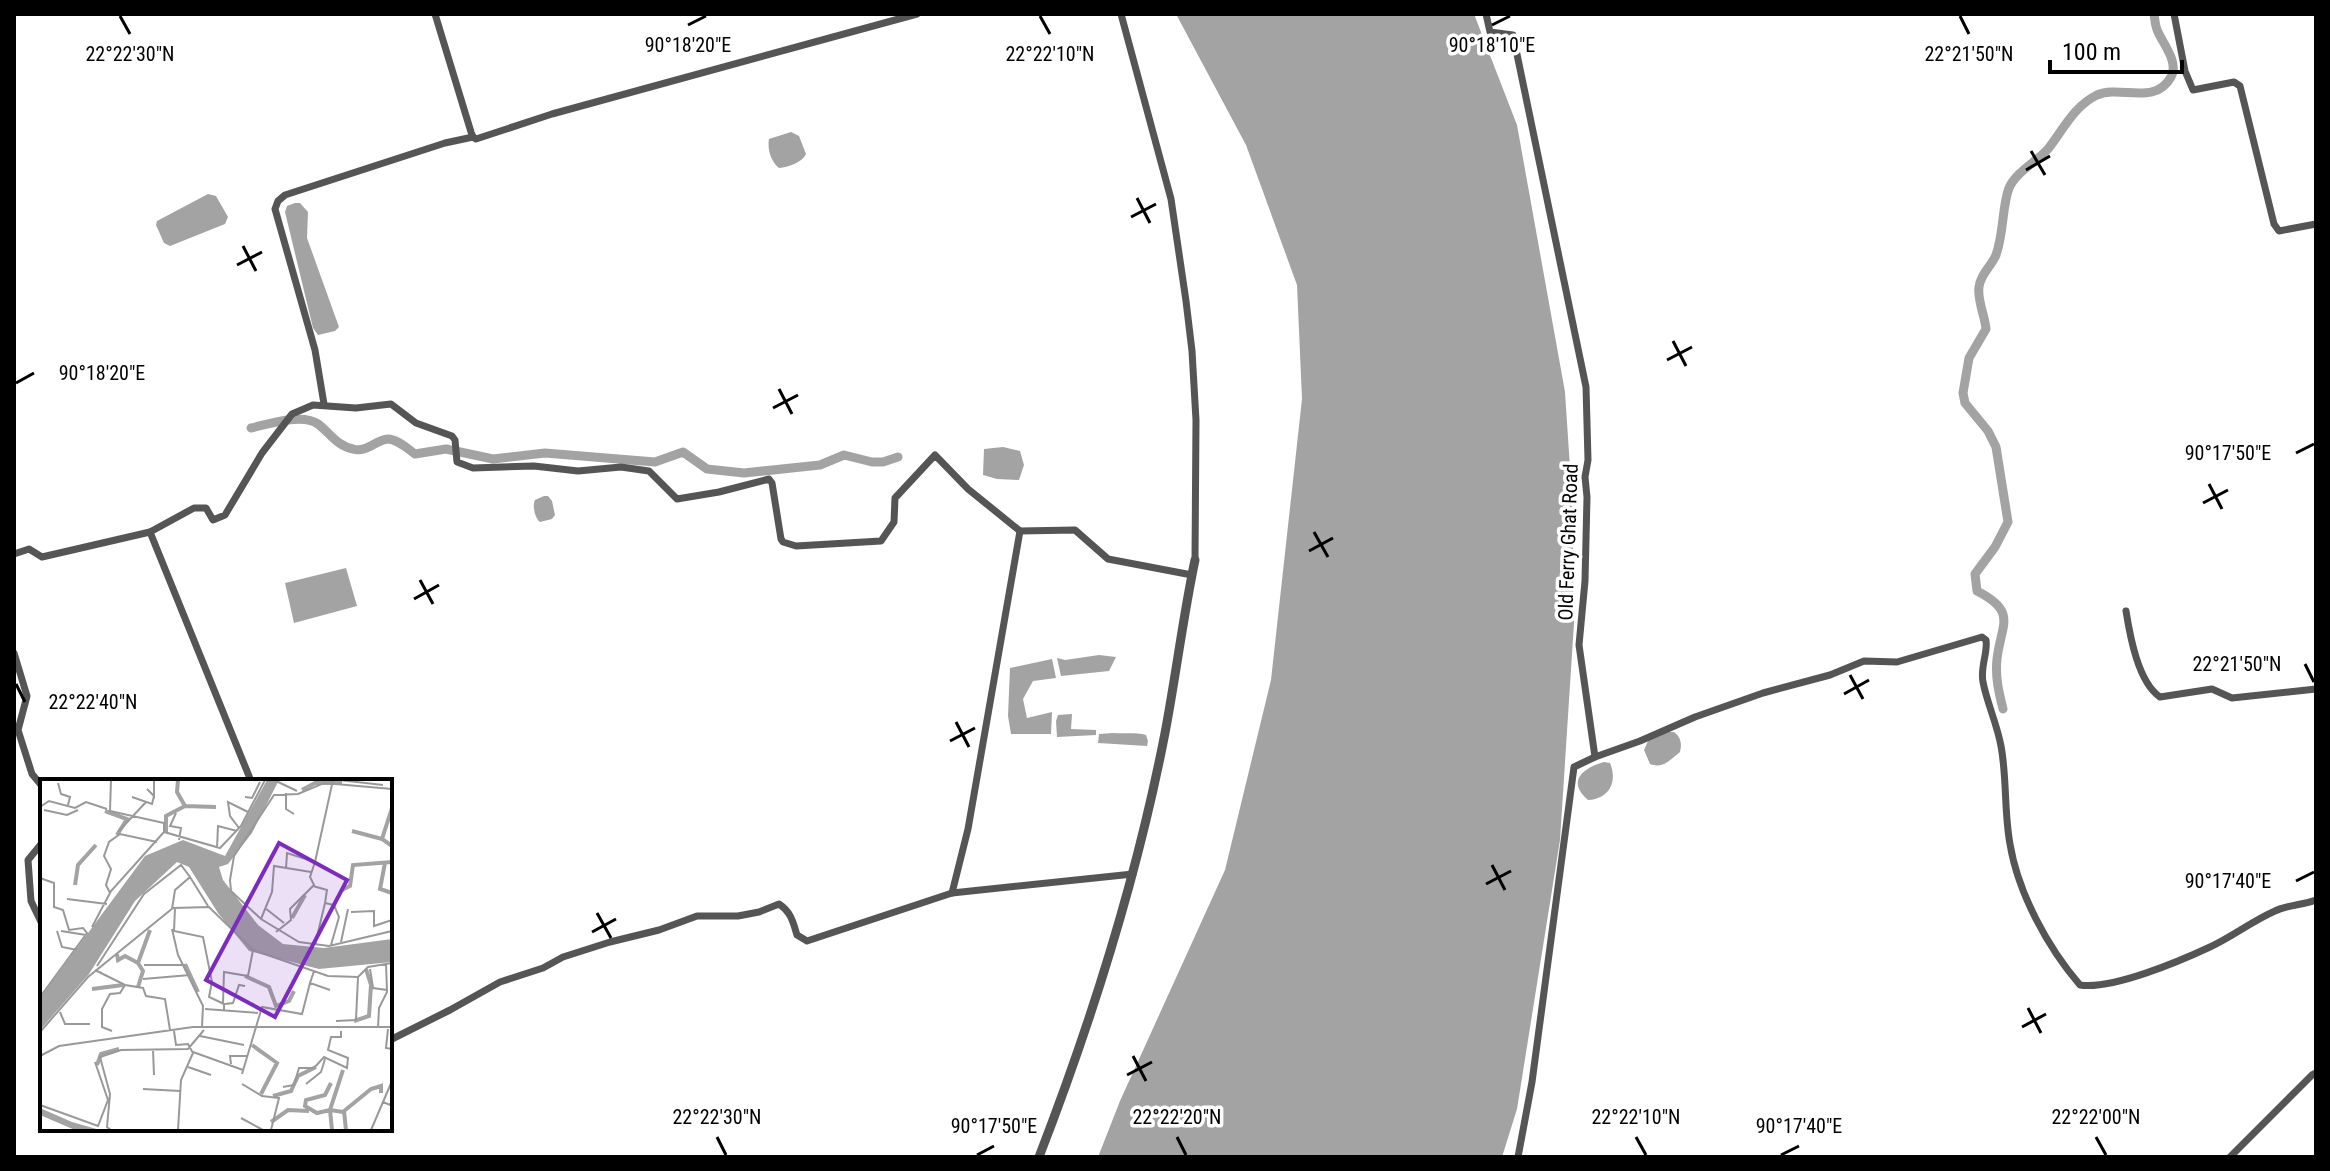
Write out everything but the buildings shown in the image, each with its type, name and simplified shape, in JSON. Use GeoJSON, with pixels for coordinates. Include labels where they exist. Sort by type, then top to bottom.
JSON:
{"type":"FeatureCollection","features":[{"type":"Feature","properties":{"kind":"street"},"geometry":{"type":"LineString","coordinates":[[435,14],[473,137]]}},
{"type":"Feature","properties":{"kind":"street"},"geometry":{"type":"LineString","coordinates":[[324,404],[315,350],[275,209],[285,195],[445,143],[480,138],[552,114],[917,14]]}},
{"type":"Feature","properties":{"kind":"street"},"geometry":{"type":"LineString","coordinates":[[1039,1157],[1065,1090],[1133,874],[1165,735],[1195,560],[1196,420],[1186,301],[1171,199],[1121,14]]}},
{"type":"Feature","properties":{"kind":"street","name":"Old Ferry Ghat Road"},"geometry":{"type":"LineString","coordinates":[[1486,14],[1490,32],[1513,35],[1586,387],[1585,581],[1579,645],[1595,757]]}},
{"type":"Feature","properties":{"kind":"street"},"geometry":{"type":"LineString","coordinates":[[2174,14],[2185,71],[2193,90],[2234,82],[2240,86],[2274,224],[2279,231],[2316,224]]}},
{"type":"Feature","properties":{"kind":"street"},"geometry":{"type":"LineString","coordinates":[[14,554],[29,549],[42,557],[150,532],[194,508],[206,508],[213,520],[225,515],[262,453],[292,414],[313,405],[356,408],[391,404],[416,423],[449,433],[455,440],[459,464],[473,468],[534,466],[578,471],[621,467],[649,471],[677,499],[769,479],[781,539],[796,546],[881,541],[894,522],[895,498],[935,455],[968,489],[1020,531],[1075,530],[1108,559],[1192,575]]}},
{"type":"Feature","properties":{"kind":"street"},"geometry":{"type":"LineString","coordinates":[[952,893],[968,829],[1020,531]]}},
{"type":"Feature","properties":{"kind":"street"},"geometry":{"type":"LineString","coordinates":[[150,532],[250,779]]}},
{"type":"Feature","properties":{"kind":"street"},"geometry":{"type":"LineString","coordinates":[[2126,611],[2132,643],[2144,675],[2154,693],[2160,697],[2212,689],[2232,698],[2316,689]]}},
{"type":"Feature","properties":{"kind":"street"},"geometry":{"type":"LineString","coordinates":[[1518,1157],[1532,1082],[1574,767],[1695,717],[1763,693],[1830,675],[1864,661],[1897,662],[1982,637],[1986,640],[1981,669],[2002,749],[2007,826],[2014,862],[2041,930],[2065,968],[2080,985],[2096,987],[2138,975],[2212,946],[2277,910],[2316,900]]}},
{"type":"Feature","properties":{"kind":"street"},"geometry":{"type":"LineString","coordinates":[[14,653],[27,696],[18,730],[32,774],[40,784]]}},
{"type":"Feature","properties":{"kind":"street"},"geometry":{"type":"LineString","coordinates":[[40,845],[28,860],[31,901],[40,920]]}},
{"type":"Feature","properties":{"kind":"street"},"geometry":{"type":"LineString","coordinates":[[392,1039],[500,982],[543,968],[563,957],[697,916],[738,916],[779,904],[787,909],[797,935],[807,941],[952,893],[1133,874]]}},
{"type":"Feature","properties":{"kind":"street"},"geometry":{"type":"LineString","coordinates":[[2230,1157],[2316,1073]]}},
{"type":"Feature","properties":{"kind":"shaded area"},"geometry":{"type":"Polygon","coordinates":[[[1176,14],[1474,14],[1517,125],[1565,392],[1572,498],[1574,623],[1560,840],[1517,1109],[1502,1157],[1098,1157],[1120,1101],[1225,870],[1271,680],[1302,399],[1297,285],[1246,145],[1176,14]]]}},
{"type":"Feature","properties":{"kind":"shaded area"},"geometry":{"type":"Polygon","coordinates":[[[791,132],[799,136],[806,154],[798,162],[779,168],[770,155],[769,139],[791,132]]]}},
{"type":"Feature","properties":{"kind":"shaded area"},"geometry":{"type":"Polygon","coordinates":[[[208,194],[216,196],[228,217],[225,224],[170,246],[164,243],[157,221],[208,194]]]}},
{"type":"Feature","properties":{"kind":"shaded area"},"geometry":{"type":"Polygon","coordinates":[[[300,203],[308,212],[307,238],[339,327],[335,331],[318,335],[313,328],[285,212],[287,206],[300,203]]]}},
{"type":"Feature","properties":{"kind":"shaded area"},"geometry":{"type":"Polygon","coordinates":[[[1003,447],[1020,451],[1024,465],[1019,480],[983,475],[984,449],[1003,447]]]}},
{"type":"Feature","properties":{"kind":"shaded area"},"geometry":{"type":"Polygon","coordinates":[[[544,496],[552,501],[555,515],[540,522],[535,515],[534,503],[544,496]]]}},
{"type":"Feature","properties":{"kind":"shaded area"},"geometry":{"type":"Polygon","coordinates":[[[346,568],[357,606],[294,623],[285,583],[346,568]]]}},
{"type":"Feature","properties":{"kind":"shaded area"},"geometry":{"type":"Polygon","coordinates":[[[1099,655],[1116,657],[1109,671],[1061,676],[1057,658],[1065,660],[1099,655]]]}},
{"type":"Feature","properties":{"kind":"shaded area"},"geometry":{"type":"Polygon","coordinates":[[[1052,659],[1056,678],[1033,681],[1023,699],[1027,718],[1052,712],[1051,734],[1011,734],[1008,716],[1010,668],[1052,659]]]}},
{"type":"Feature","properties":{"kind":"shaded area"},"geometry":{"type":"Polygon","coordinates":[[[1072,714],[1071,729],[1096,730],[1096,735],[1057,737],[1058,715],[1072,714]]]}},
{"type":"Feature","properties":{"kind":"shaded area"},"geometry":{"type":"Polygon","coordinates":[[[1668,732],[1678,736],[1680,752],[1663,765],[1650,764],[1644,750],[1648,741],[1668,732]]]}},
{"type":"Feature","properties":{"kind":"shaded area"},"geometry":{"type":"Polygon","coordinates":[[[1099,734],[1146,735],[1147,746],[1098,743],[1099,734]]]}},
{"type":"Feature","properties":{"kind":"shaded area"},"geometry":{"type":"Polygon","coordinates":[[[1604,762],[1610,763],[1612,770],[1610,788],[1601,796],[1588,800],[1578,787],[1580,776],[1604,762]]]}},
{"type":"Feature","properties":{"kind":"waterway"},"geometry":{"type":"LineString","coordinates":[[2003,709],[1997,659],[2004,620],[1998,606],[1977,591],[1975,574],[1995,547],[2008,522],[1996,447],[1988,431],[1965,403],[1963,393],[1969,358],[1986,329],[1979,297],[1980,283],[1996,255],[2012,182],[2048,149],[2075,112],[2097,95],[2156,91],[2171,77],[2172,60],[2157,30],[2154,14]]}},
{"type":"Feature","properties":{"kind":"waterway"},"geometry":{"type":"LineString","coordinates":[[251,428],[304,419],[318,424],[338,442],[353,449],[363,449],[391,439],[415,454],[446,449],[493,459],[545,453],[655,462],[683,452],[707,469],[744,473],[820,465],[844,455],[872,462],[898,457]]}}]}
